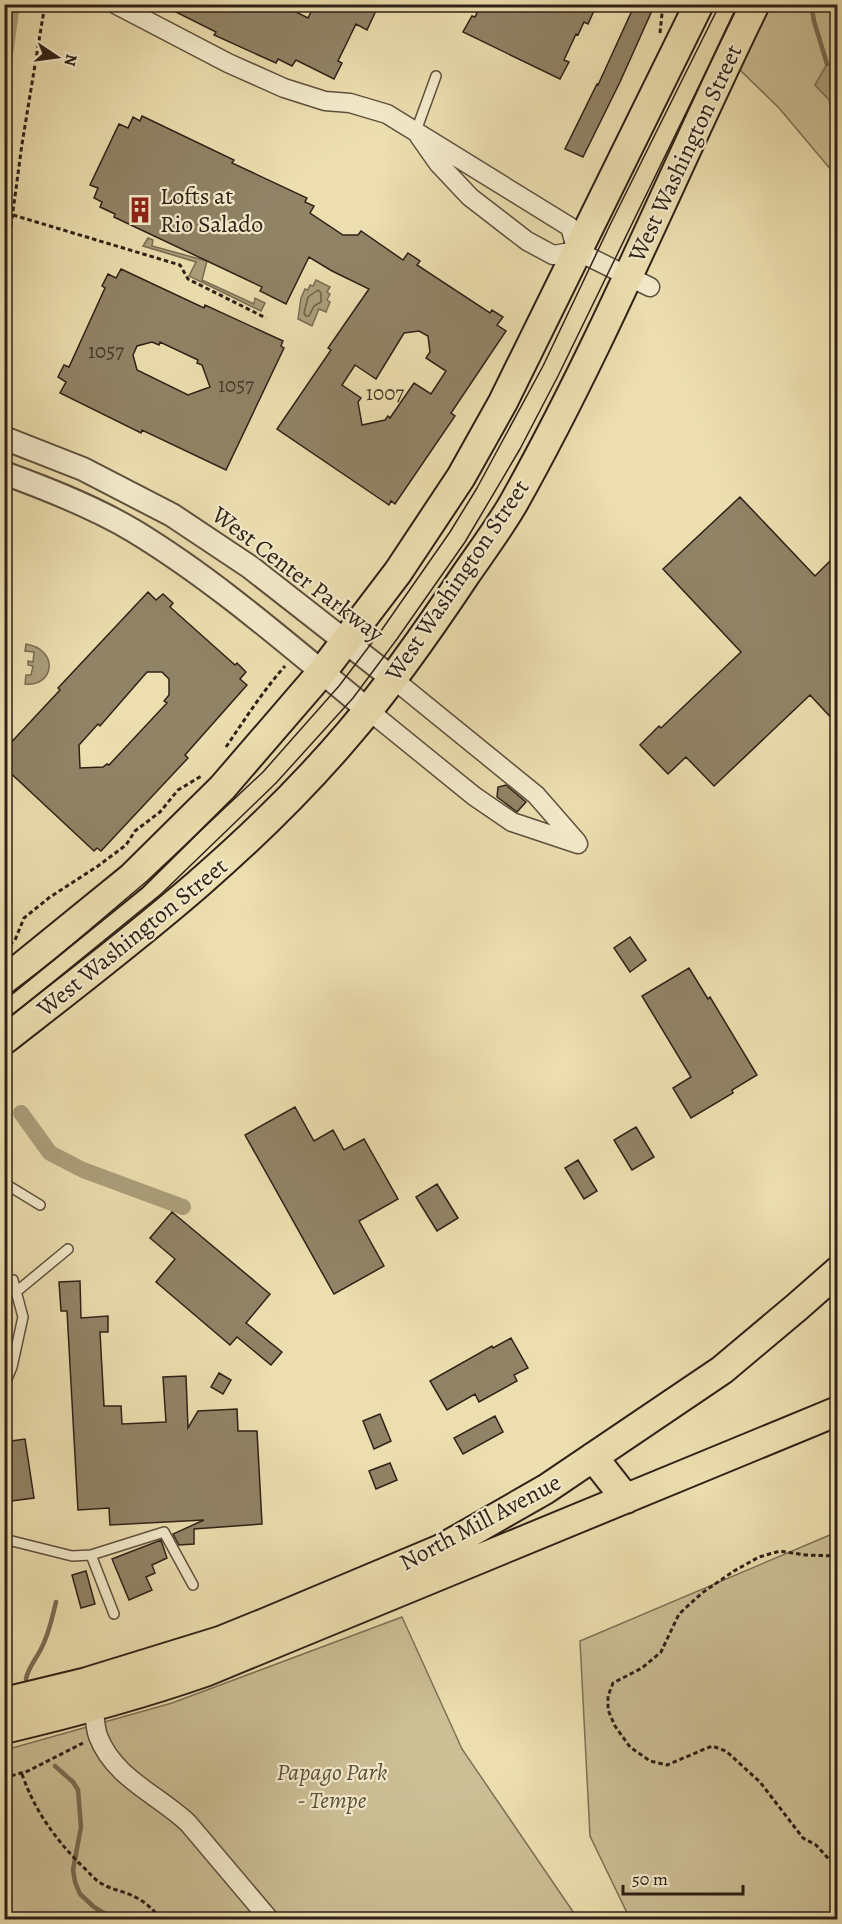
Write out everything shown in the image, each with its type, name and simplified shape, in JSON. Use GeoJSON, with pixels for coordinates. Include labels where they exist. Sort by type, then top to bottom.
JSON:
{"type":"FeatureCollection","features":[{"type":"Feature","properties":{"kind":"main road","name":"West Washington Street"},"geometry":{"type":"LineString","coordinates":[[4,981],[132,877],[222,788],[322,672],[398,572],[461,477],[503,402],[699,4]]}},
{"type":"Feature","properties":{"kind":"main road","name":"West Washington Street"},"geometry":{"type":"LineString","coordinates":[[4,1040],[178,904],[225,862],[301,786],[350,732],[449,600],[511,507],[566,405],[639,281],[755,4]]}},
{"type":"Feature","properties":{"kind":"main road","name":"North Mill Avenue"},"geometry":{"type":"LineString","coordinates":[[4,1729],[90,1695],[167,1659],[229,1637],[441,1549],[546,1489],[722,1370],[837,1271]]}},
{"type":"Feature","properties":{"kind":"main road","name":"North Mill Avenue"},"geometry":{"type":"LineString","coordinates":[[4,1702],[154,1690],[205,1672],[837,1411]]}},
{"type":"Feature","properties":{"kind":"main road"},"geometry":{"type":"LineString","coordinates":[[593,1457],[626,1499]]}},
{"type":"Feature","properties":{"kind":"street"},"geometry":{"type":"LineString","coordinates":[[115,4],[228,63],[284,88],[325,101],[350,103],[380,111],[570,227],[577,251]]}},
{"type":"Feature","properties":{"kind":"street"},"geometry":{"type":"LineString","coordinates":[[416,131],[438,163],[470,197],[527,241],[553,255],[577,251],[639,281]]}},
{"type":"Feature","properties":{"kind":"street","name":"West Center Parkway"},"geometry":{"type":"LineString","coordinates":[[12,475],[100,514],[164,550],[231,599],[474,796],[512,822],[578,844],[536,795],[250,567],[172,515],[83,469],[14,442]]}},
{"type":"Feature","properties":{"kind":"street"},"geometry":{"type":"LineString","coordinates":[[90,1695],[98,1734],[110,1759],[134,1783],[176,1811],[188,1823],[270,1920]]}},
{"type":"Feature","properties":{"kind":"lane"},"geometry":{"type":"LineString","coordinates":[[416,131],[435,76]]}},
{"type":"Feature","properties":{"kind":"lane"},"geometry":{"type":"LineString","coordinates":[[4,1183],[40,1205]]}},
{"type":"Feature","properties":{"kind":"lane"},"geometry":{"type":"LineString","coordinates":[[16,1292],[68,1249]]}},
{"type":"Feature","properties":{"kind":"lane"},"geometry":{"type":"LineString","coordinates":[[4,1281],[13,1280],[23,1317],[12,1367],[4,1386]]}},
{"type":"Feature","properties":{"kind":"lane"},"geometry":{"type":"LineString","coordinates":[[4,1539],[72,1556],[92,1555],[164,1532],[193,1585]]}},
{"type":"Feature","properties":{"kind":"lane"},"geometry":{"type":"LineString","coordinates":[[92,1555],[114,1614]]}},
{"type":"Feature","properties":{"kind":"path"},"geometry":{"type":"LineString","coordinates":[[4,278],[22,144],[45,4]]}},
{"type":"Feature","properties":{"kind":"path"},"geometry":{"type":"LineString","coordinates":[[659,37],[663,4]]}},
{"type":"Feature","properties":{"kind":"path"},"geometry":{"type":"LineString","coordinates":[[14,215],[180,265],[188,279],[266,318]]}},
{"type":"Feature","properties":{"kind":"path"},"geometry":{"type":"LineString","coordinates":[[330,611],[340,604],[349,602]]}},
{"type":"Feature","properties":{"kind":"path"},"geometry":{"type":"LineString","coordinates":[[4,660],[12,661]]}},
{"type":"Feature","properties":{"kind":"path"},"geometry":{"type":"LineString","coordinates":[[220,755],[240,725],[256,707],[269,684],[285,666]]}},
{"type":"Feature","properties":{"kind":"path"},"geometry":{"type":"LineString","coordinates":[[4,950],[15,940],[24,918],[50,897],[126,845],[135,831],[160,812],[178,790],[205,773]]}},
{"type":"Feature","properties":{"kind":"path"},"geometry":{"type":"LineString","coordinates":[[837,1556],[805,1555],[780,1551],[759,1557],[734,1571],[702,1593],[679,1614],[661,1652],[642,1668],[613,1683],[608,1696],[608,1710],[615,1726],[630,1747],[650,1761],[666,1765],[712,1746],[726,1751],[760,1782],[803,1838],[816,1845],[837,1869]]}},
{"type":"Feature","properties":{"kind":"path"},"geometry":{"type":"LineString","coordinates":[[4,1778],[28,1772],[78,1746]]}},
{"type":"Feature","properties":{"kind":"path"},"geometry":{"type":"LineString","coordinates":[[22,1774],[40,1815],[83,1867],[108,1888],[136,1897],[147,1904],[162,1920]]}},
{"type":"Feature","properties":{"kind":"green space"},"geometry":{"type":"Polygon","coordinates":[[[769,5],[837,5],[837,64],[827,64],[830,105],[837,128],[837,177],[779,108],[738,68],[769,5]]]}},
{"type":"Feature","properties":{"kind":"green space"},"geometry":{"type":"Polygon","coordinates":[[[837,1532],[837,1919],[630,1919],[590,1836],[580,1641],[837,1532]]]}},
{"type":"Feature","properties":{"kind":"green space","name":"Papago Park - Tempe"},"geometry":{"type":"Polygon","coordinates":[[[402,1617],[462,1749],[578,1919],[5,1920],[5,1750],[172,1703],[402,1617]]]}},
{"type":"Feature","properties":{"kind":"water"},"geometry":{"type":"Polygon","coordinates":[[[827,64],[837,64],[837,128],[830,101],[815,85],[827,64]]]}},
{"type":"Feature","properties":{"kind":"water"},"geometry":{"type":"Polygon","coordinates":[[[148,238],[153,240],[152,246],[207,261],[202,280],[254,304],[255,298],[265,303],[261,311],[189,276],[196,262],[143,246],[148,238]]]}},
{"type":"Feature","properties":{"kind":"water"},"geometry":{"type":"Polygon","coordinates":[[[316,280],[330,287],[327,300],[330,302],[326,312],[319,309],[312,326],[298,319],[301,298],[305,289],[308,290],[310,285],[313,286],[316,280]]]}},
{"type":"Feature","properties":{"kind":"water"},"geometry":{"type":"Polygon","coordinates":[[[26,644],[44,653],[48,660],[47,674],[35,683],[25,684],[26,675],[31,675],[33,666],[28,665],[28,661],[33,662],[34,652],[25,651],[26,644]]]}},
{"type":"Feature","properties":{"kind":"building"},"geometry":{"type":"Polygon","coordinates":[[[160,4],[280,4],[308,18],[315,4],[379,4],[367,30],[356,24],[338,61],[342,63],[334,79],[296,60],[292,66],[278,59],[276,63],[214,35],[216,32],[160,4]]]}},
{"type":"Feature","properties":{"kind":"building"},"geometry":{"type":"Polygon","coordinates":[[[481,4],[597,4],[588,24],[584,22],[578,35],[576,34],[564,60],[569,62],[560,79],[463,32],[472,16],[475,17],[481,4]]]}},
{"type":"Feature","properties":{"kind":"building"},"geometry":{"type":"Polygon","coordinates":[[[635,4],[655,4],[583,157],[565,149],[598,85],[635,4]]]}},
{"type":"Feature","properties":{"kind":"building"},"geometry":{"type":"Polygon","coordinates":[[[142,116],[234,160],[232,163],[307,198],[305,202],[314,206],[310,213],[343,235],[358,235],[361,231],[403,260],[408,253],[420,261],[417,265],[490,313],[492,310],[503,317],[497,325],[506,331],[451,413],[455,416],[395,504],[391,501],[389,505],[277,429],[331,350],[328,348],[369,289],[309,257],[286,304],[260,291],[262,287],[114,217],[115,214],[100,207],[102,202],[94,198],[98,188],[90,185],[119,124],[128,128],[133,117],[140,121],[142,116]],[[419,331],[404,333],[376,379],[355,365],[342,385],[361,398],[358,402],[362,425],[385,420],[388,416],[390,418],[414,383],[431,394],[446,371],[426,358],[430,352],[428,336],[419,331]]]}},
{"type":"Feature","properties":{"kind":"building"},"geometry":{"type":"Polygon","coordinates":[[[121,269],[204,308],[205,305],[283,341],[281,346],[284,348],[226,470],[142,430],[141,433],[60,393],[66,382],[58,377],[64,365],[69,367],[105,288],[102,286],[108,274],[116,278],[121,269]],[[152,342],[137,346],[133,355],[137,370],[188,395],[210,387],[202,365],[197,363],[198,360],[160,342],[159,345],[152,342]]]}},
{"type":"Feature","properties":{"kind":"building"},"geometry":{"type":"Polygon","coordinates":[[[740,497],[815,576],[837,554],[837,724],[810,695],[714,786],[686,757],[668,774],[640,745],[741,652],[663,569],[740,497]]]}},
{"type":"Feature","properties":{"kind":"building"},"geometry":{"type":"Polygon","coordinates":[[[148,592],[156,600],[163,594],[173,603],[170,607],[235,665],[237,663],[246,672],[240,679],[247,685],[185,755],[188,758],[101,851],[97,848],[94,851],[4,767],[4,750],[60,690],[58,688],[148,592]],[[147,672],[100,726],[98,724],[79,745],[80,768],[109,765],[167,703],[164,701],[169,695],[169,679],[162,672],[147,672]]]}},
{"type":"Feature","properties":{"kind":"building"},"geometry":{"type":"Polygon","coordinates":[[[506,785],[526,802],[517,812],[497,797],[498,787],[506,785]]]}},
{"type":"Feature","properties":{"kind":"building"},"geometry":{"type":"Polygon","coordinates":[[[630,937],[646,960],[630,972],[614,948],[630,937]]]}},
{"type":"Feature","properties":{"kind":"building"},"geometry":{"type":"Polygon","coordinates":[[[689,968],[708,999],[710,997],[757,1075],[732,1090],[733,1093],[691,1118],[673,1088],[691,1077],[642,996],[689,968]]]}},
{"type":"Feature","properties":{"kind":"building"},"geometry":{"type":"Polygon","coordinates":[[[295,1107],[314,1141],[333,1130],[344,1150],[364,1139],[398,1199],[359,1221],[384,1266],[334,1294],[245,1135],[295,1107]]]}},
{"type":"Feature","properties":{"kind":"building"},"geometry":{"type":"Polygon","coordinates":[[[636,1127],[654,1157],[632,1170],[614,1140],[636,1127]]]}},
{"type":"Feature","properties":{"kind":"building"},"geometry":{"type":"Polygon","coordinates":[[[578,1160],[597,1191],[584,1199],[565,1168],[578,1160]]]}},
{"type":"Feature","properties":{"kind":"building"},"geometry":{"type":"Polygon","coordinates":[[[437,1184],[458,1218],[437,1231],[416,1197],[437,1184]]]}},
{"type":"Feature","properties":{"kind":"building"},"geometry":{"type":"Polygon","coordinates":[[[172,1212],[270,1294],[246,1323],[282,1352],[271,1365],[237,1337],[230,1345],[156,1282],[175,1259],[150,1238],[172,1212]]]}},
{"type":"Feature","properties":{"kind":"building"},"geometry":{"type":"Polygon","coordinates":[[[80,1281],[81,1318],[108,1316],[108,1332],[100,1332],[104,1406],[121,1406],[122,1424],[166,1422],[163,1377],[186,1376],[188,1428],[198,1411],[237,1409],[238,1431],[257,1431],[262,1524],[194,1529],[194,1544],[179,1545],[173,1534],[204,1520],[110,1525],[109,1508],[78,1510],[67,1311],[61,1311],[59,1282],[80,1281]]]}},
{"type":"Feature","properties":{"kind":"building"},"geometry":{"type":"Polygon","coordinates":[[[511,1338],[528,1368],[514,1375],[517,1381],[479,1402],[475,1394],[447,1410],[430,1381],[492,1346],[493,1348],[511,1338]]]}},
{"type":"Feature","properties":{"kind":"building"},"geometry":{"type":"Polygon","coordinates":[[[219,1373],[231,1380],[223,1394],[211,1387],[219,1373]]]}},
{"type":"Feature","properties":{"kind":"building"},"geometry":{"type":"Polygon","coordinates":[[[380,1414],[391,1441],[374,1449],[363,1421],[380,1414]]]}},
{"type":"Feature","properties":{"kind":"building"},"geometry":{"type":"Polygon","coordinates":[[[495,1416],[503,1432],[463,1454],[454,1438],[495,1416]]]}},
{"type":"Feature","properties":{"kind":"building"},"geometry":{"type":"Polygon","coordinates":[[[25,1439],[34,1498],[4,1502],[4,1442],[25,1439]]]}},
{"type":"Feature","properties":{"kind":"building"},"geometry":{"type":"Polygon","coordinates":[[[390,1463],[397,1480],[376,1489],[369,1471],[390,1463]]]}},
{"type":"Feature","properties":{"kind":"building"},"geometry":{"type":"Polygon","coordinates":[[[161,1540],[167,1558],[152,1565],[155,1573],[146,1577],[152,1590],[129,1600],[112,1559],[161,1540]]]}},
{"type":"Feature","properties":{"kind":"building"},"geometry":{"type":"Polygon","coordinates":[[[86,1571],[95,1604],[81,1608],[72,1575],[86,1571]]]}},
{"type":"Feature","properties":{"kind":"waterway"},"geometry":{"type":"LineString","coordinates":[[4,62],[12,4]]}},
{"type":"Feature","properties":{"kind":"waterway"},"geometry":{"type":"LineString","coordinates":[[811,4],[827,64]]}},
{"type":"Feature","properties":{"kind":"waterway"},"geometry":{"type":"LineString","coordinates":[[21,1113],[50,1153],[83,1170],[183,1207]]}},
{"type":"Feature","properties":{"kind":"waterway"},"geometry":{"type":"LineString","coordinates":[[26,1679],[46,1638],[56,1602]]}},
{"type":"Feature","properties":{"kind":"waterway"},"geometry":{"type":"LineString","coordinates":[[55,1766],[73,1782],[78,1790],[81,1827],[73,1870],[75,1882],[80,1894],[94,1907],[115,1920]]}},
{"type":"Feature","properties":{"kind":"tram line"},"geometry":{"type":"LineString","coordinates":[[4,998],[54,960],[147,881],[263,772],[339,686],[383,628],[450,532],[477,488],[543,366],[720,4]]}},
{"type":"Feature","properties":{"kind":"tram line"},"geometry":{"type":"LineString","coordinates":[[4,1022],[161,894],[276,783],[353,698],[397,639],[465,542],[520,449],[558,376],[739,4]]}},
{"type":"Feature","properties":{"kind":"place","name":"Lofts at Rio Salado"},"geometry":{"type":"Point","coordinates":[140,210]}}]}
